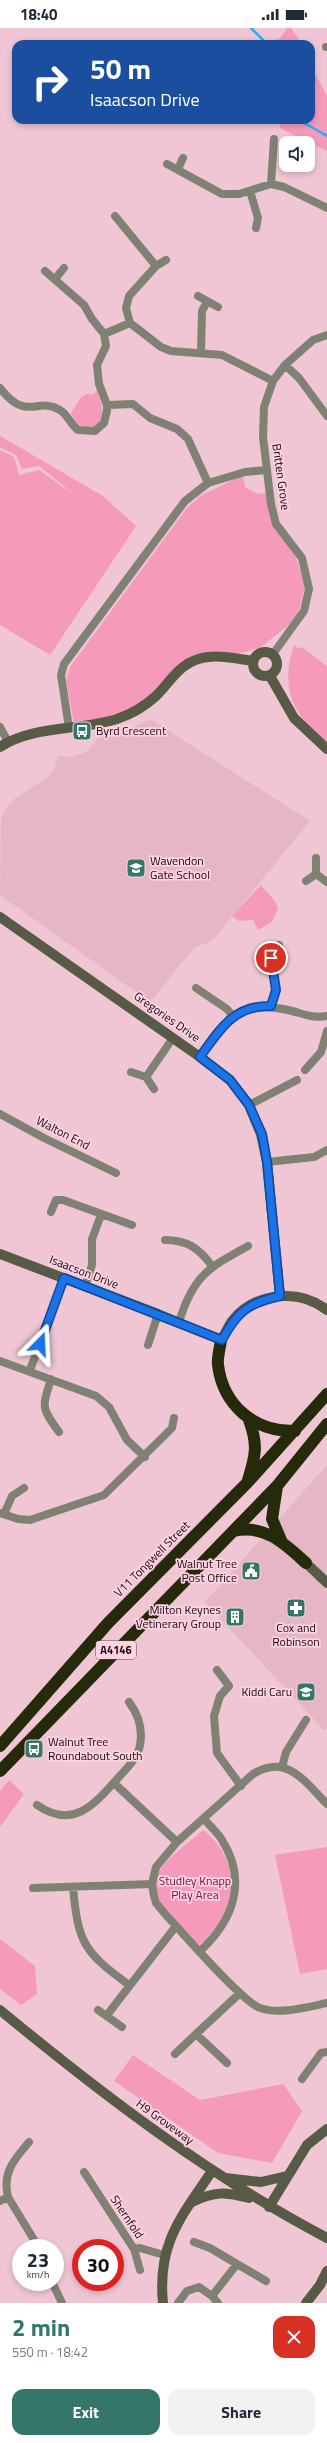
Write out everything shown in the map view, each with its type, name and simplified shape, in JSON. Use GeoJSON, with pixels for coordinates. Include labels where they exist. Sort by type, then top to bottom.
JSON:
{"type":"FeatureCollection","features":[{"type":"Feature","properties":{"kind":"highway"},"geometry":{"type":"LineString","coordinates":[[222,1340],[218,1364],[224,1391],[236,1408],[249,1420],[266,1427],[295,1431]]}},
{"type":"Feature","properties":{"kind":"highway","name":"V11 Tongwell Street"},"geometry":{"type":"LineString","coordinates":[[0,1746],[108,1623],[247,1483],[327,1394]]}},
{"type":"Feature","properties":{"kind":"highway"},"geometry":{"type":"LineString","coordinates":[[247,1483],[255,1458],[256,1438],[249,1420]]}},
{"type":"Feature","properties":{"kind":"highway","name":"A4146"},"geometry":{"type":"LineString","coordinates":[[0,1771],[277,1486],[327,1424]]}},
{"type":"Feature","properties":{"kind":"highway"},"geometry":{"type":"LineString","coordinates":[[277,1486],[272,1519],[281,1540]]}},
{"type":"Feature","properties":{"kind":"highway"},"geometry":{"type":"LineString","coordinates":[[234,1531],[244,1529],[260,1530],[281,1540],[306,1563]]}},
{"type":"Feature","properties":{"kind":"street"},"geometry":{"type":"LineString","coordinates":[[271,184],[274,139]]}},
{"type":"Feature","properties":{"kind":"street"},"geometry":{"type":"LineString","coordinates":[[178,169],[183,158]]}},
{"type":"Feature","properties":{"kind":"street"},"geometry":{"type":"LineString","coordinates":[[167,164],[222,194],[239,194],[271,184],[284,187],[327,208]]}},
{"type":"Feature","properties":{"kind":"street"},"geometry":{"type":"LineString","coordinates":[[250,191],[257,213],[256,228]]}},
{"type":"Feature","properties":{"kind":"street"},"geometry":{"type":"LineString","coordinates":[[115,216],[156,266]]}},
{"type":"Feature","properties":{"kind":"street"},"geometry":{"type":"LineString","coordinates":[[166,260],[156,266],[129,296],[126,308],[130,323],[150,340],[166,349],[222,355],[273,381]]}},
{"type":"Feature","properties":{"kind":"street"},"geometry":{"type":"LineString","coordinates":[[55,279],[64,268]]}},
{"type":"Feature","properties":{"kind":"street"},"geometry":{"type":"LineString","coordinates":[[0,388],[7,398],[20,407],[33,408],[48,406],[60,410],[72,426],[85,432],[95,431],[104,423],[107,405],[99,384],[97,365],[106,346],[104,334],[92,319],[84,305],[45,271]]}},
{"type":"Feature","properties":{"kind":"street"},"geometry":{"type":"LineString","coordinates":[[198,296],[218,307]]}},
{"type":"Feature","properties":{"kind":"street"},"geometry":{"type":"LineString","coordinates":[[201,352],[202,312],[207,302]]}},
{"type":"Feature","properties":{"kind":"street"},"geometry":{"type":"LineString","coordinates":[[104,334],[130,323]]}},
{"type":"Feature","properties":{"kind":"street","name":"Britten Grove"},"geometry":{"type":"LineString","coordinates":[[273,654],[304,611],[309,589],[302,558],[276,524],[266,470],[263,437],[264,407],[273,381],[285,365],[313,340],[327,335]]}},
{"type":"Feature","properties":{"kind":"street"},"geometry":{"type":"LineString","coordinates":[[285,365],[299,378],[327,416]]}},
{"type":"Feature","properties":{"kind":"street"},"geometry":{"type":"LineString","coordinates":[[107,405],[133,404],[150,418],[177,429],[188,440],[208,483]]}},
{"type":"Feature","properties":{"kind":"street"},"geometry":{"type":"LineString","coordinates":[[69,728],[61,675],[64,664],[185,501],[208,483],[245,472],[266,470]]}},
{"type":"Feature","properties":{"kind":"street"},"geometry":{"type":"LineString","coordinates":[[261,652],[273,654],[277,660],[277,668],[270,676],[262,676],[256,672],[253,661],[261,652]]}},
{"type":"Feature","properties":{"kind":"street"},"geometry":{"type":"LineString","coordinates":[[0,727],[4,745],[26,735],[116,719],[138,711],[157,696],[171,677],[185,666],[207,657],[230,657],[253,661]]}},
{"type":"Feature","properties":{"kind":"street"},"geometry":{"type":"LineString","coordinates":[[270,676],[294,718],[327,749]]}},
{"type":"Feature","properties":{"kind":"street"},"geometry":{"type":"LineString","coordinates":[[316,858],[316,874]]}},
{"type":"Feature","properties":{"kind":"street"},"geometry":{"type":"LineString","coordinates":[[306,881],[316,874]]}},
{"type":"Feature","properties":{"kind":"street"},"geometry":{"type":"LineString","coordinates":[[316,874],[327,882]]}},
{"type":"Feature","properties":{"kind":"street","name":"Gregories Drive"},"geometry":{"type":"LineString","coordinates":[[0,917],[200,1057],[230,1080],[249,1105],[262,1134],[267,1162],[280,1296]]}},
{"type":"Feature","properties":{"kind":"street"},"geometry":{"type":"LineString","coordinates":[[271,1006],[276,990],[271,958],[278,945]]}},
{"type":"Feature","properties":{"kind":"street"},"geometry":{"type":"LineString","coordinates":[[259,954],[271,958]]}},
{"type":"Feature","properties":{"kind":"street"},"geometry":{"type":"LineString","coordinates":[[196,988],[227,1009],[233,1016]]}},
{"type":"Feature","properties":{"kind":"street"},"geometry":{"type":"LineString","coordinates":[[200,1057],[233,1016],[243,1010],[257,1006],[271,1006],[311,1017],[327,1019]]}},
{"type":"Feature","properties":{"kind":"street"},"geometry":{"type":"LineString","coordinates":[[305,1070],[321,1052],[327,1031]]}},
{"type":"Feature","properties":{"kind":"street"},"geometry":{"type":"LineString","coordinates":[[146,1077],[173,1038]]}},
{"type":"Feature","properties":{"kind":"street"},"geometry":{"type":"LineString","coordinates":[[131,1072],[146,1077],[154,1090]]}},
{"type":"Feature","properties":{"kind":"street"},"geometry":{"type":"LineString","coordinates":[[249,1105],[297,1080]]}},
{"type":"Feature","properties":{"kind":"street","name":"Walton End"},"geometry":{"type":"LineString","coordinates":[[0,1114],[44,1138],[116,1172]]}},
{"type":"Feature","properties":{"kind":"street"},"geometry":{"type":"LineString","coordinates":[[267,1162],[314,1157],[326,1152]]}},
{"type":"Feature","properties":{"kind":"street"},"geometry":{"type":"LineString","coordinates":[[51,1212],[56,1200],[63,1200],[132,1226]]}},
{"type":"Feature","properties":{"kind":"street"},"geometry":{"type":"LineString","coordinates":[[85,1286],[92,1265],[92,1239],[101,1214]]}},
{"type":"Feature","properties":{"kind":"street"},"geometry":{"type":"LineString","coordinates":[[165,1240],[178,1240],[195,1246],[212,1266]]}},
{"type":"Feature","properties":{"kind":"street"},"geometry":{"type":"LineString","coordinates":[[179,1322],[184,1304],[197,1282],[212,1266],[248,1246]]}},
{"type":"Feature","properties":{"kind":"street","name":"Isaacson Drive"},"geometry":{"type":"LineString","coordinates":[[0,1254],[179,1322],[222,1340]]}},
{"type":"Feature","properties":{"kind":"street"},"geometry":{"type":"LineString","coordinates":[[30,1370],[64,1278]]}},
{"type":"Feature","properties":{"kind":"street"},"geometry":{"type":"LineString","coordinates":[[222,1340],[232,1322],[244,1309],[260,1300],[280,1296],[302,1296],[318,1303],[327,1310]]}},
{"type":"Feature","properties":{"kind":"street"},"geometry":{"type":"LineString","coordinates":[[148,1345],[158,1314]]}},
{"type":"Feature","properties":{"kind":"street"},"geometry":{"type":"LineString","coordinates":[[0,1361],[30,1370],[96,1396],[110,1407],[127,1440],[145,1457]]}},
{"type":"Feature","properties":{"kind":"street"},"geometry":{"type":"LineString","coordinates":[[51,1379],[44,1408],[59,1432]]}},
{"type":"Feature","properties":{"kind":"street"},"geometry":{"type":"LineString","coordinates":[[24,1488],[12,1496],[2,1514],[18,1519],[30,1520],[104,1495],[145,1457],[172,1428],[174,1418]]}},
{"type":"Feature","properties":{"kind":"street"},"geometry":{"type":"LineString","coordinates":[[306,1563],[327,1583]]}},
{"type":"Feature","properties":{"kind":"street"},"geometry":{"type":"LineString","coordinates":[[217,1670],[230,1686],[220,1696],[214,1716],[217,1753],[241,1786]]}},
{"type":"Feature","properties":{"kind":"street"},"geometry":{"type":"LineString","coordinates":[[37,1805],[49,1813],[69,1816],[87,1810],[114,1783],[136,1756],[140,1745],[138,1715],[129,1702]]}},
{"type":"Feature","properties":{"kind":"street"},"geometry":{"type":"LineString","coordinates":[[282,1767],[286,1752],[306,1720]]}},
{"type":"Feature","properties":{"kind":"street"},"geometry":{"type":"LineString","coordinates":[[327,1804],[294,1771],[282,1767],[262,1768],[177,1842],[156,1867],[152,1884],[156,1903],[240,1993],[259,2008],[283,2010],[327,2004]]}},
{"type":"Feature","properties":{"kind":"street"},"geometry":{"type":"LineString","coordinates":[[114,1783],[177,1842]]}},
{"type":"Feature","properties":{"kind":"street"},"geometry":{"type":"LineString","coordinates":[[200,1951],[221,1929],[230,1913],[235,1878],[222,1840],[204,1819]]}},
{"type":"Feature","properties":{"kind":"street"},"geometry":{"type":"LineString","coordinates":[[33,1888],[152,1884]]}},
{"type":"Feature","properties":{"kind":"street"},"geometry":{"type":"LineString","coordinates":[[73,1887],[77,1927],[86,1947],[100,1963],[129,1985]]}},
{"type":"Feature","properties":{"kind":"street"},"geometry":{"type":"LineString","coordinates":[[107,2015],[176,1926]]}},
{"type":"Feature","properties":{"kind":"street"},"geometry":{"type":"LineString","coordinates":[[175,2054],[240,1993]]}},
{"type":"Feature","properties":{"kind":"street","name":"H9 Groveway"},"geometry":{"type":"LineString","coordinates":[[0,2010],[53,2054],[156,2132],[257,2200],[326,2238]]}},
{"type":"Feature","properties":{"kind":"street"},"geometry":{"type":"LineString","coordinates":[[98,2010],[122,2027]]}},
{"type":"Feature","properties":{"kind":"street"},"geometry":{"type":"LineString","coordinates":[[196,2034],[227,2063]]}},
{"type":"Feature","properties":{"kind":"street"},"geometry":{"type":"LineString","coordinates":[[302,2079],[321,2053],[327,2052]]}},
{"type":"Feature","properties":{"kind":"street"},"geometry":{"type":"LineString","coordinates":[[269,2207],[287,2176],[308,2145],[327,2129]]}},
{"type":"Feature","properties":{"kind":"street"},"geometry":{"type":"LineString","coordinates":[[29,2142],[6,2173],[8,2197],[34,2239]]}},
{"type":"Feature","properties":{"kind":"street"},"geometry":{"type":"LineString","coordinates":[[163,2303],[161,2271],[164,2254],[191,2202],[212,2171]]}},
{"type":"Feature","properties":{"kind":"street","name":"Shernfold"},"geometry":{"type":"LineString","coordinates":[[84,2172],[134,2249],[140,2248],[164,2254]]}},
{"type":"Feature","properties":{"kind":"street"},"geometry":{"type":"LineString","coordinates":[[223,2178],[261,2182],[287,2176]]}},
{"type":"Feature","properties":{"kind":"street"},"geometry":{"type":"LineString","coordinates":[[191,2202],[209,2194],[226,2192],[257,2200]]}},
{"type":"Feature","properties":{"kind":"street"},"geometry":{"type":"LineString","coordinates":[[0,2201],[8,2197]]}},
{"type":"Feature","properties":{"kind":"street"},"geometry":{"type":"LineString","coordinates":[[194,2242],[210,2248],[266,2281]]}},
{"type":"Feature","properties":{"kind":"street"},"geometry":{"type":"LineString","coordinates":[[134,2249],[140,2270]]}},
{"type":"Feature","properties":{"kind":"street"},"geometry":{"type":"LineString","coordinates":[[212,2296],[237,2264]]}},
{"type":"Feature","properties":{"kind":"street"},"geometry":{"type":"LineString","coordinates":[[306,2303],[320,2285],[327,2271]]}},
{"type":"Feature","properties":{"kind":"street"},"geometry":{"type":"LineString","coordinates":[[178,2303],[187,2291],[199,2287],[212,2296],[218,2303]]}},
{"type":"Feature","properties":{"kind":"street"},"geometry":{"type":"LineString","coordinates":[[56,2291],[62,2303]]}},
{"type":"Feature","properties":{"kind":"shaded area","name":"Wavendon Gate School"},"geometry":{"type":"Polygon","coordinates":[[[150,719],[310,821],[212,941],[195,947],[150,1002],[0,895],[1,818],[7,807],[15,798],[47,778],[54,770],[58,756],[70,757],[86,752],[98,738],[127,730],[150,719]]]}},
{"type":"Feature","properties":{"kind":"shaded area"},"geometry":{"type":"Polygon","coordinates":[[[327,1465],[327,1727],[324,1730],[205,1602],[327,1465]]]}},
{"type":"Feature","properties":{"kind":"green space"},"geometry":{"type":"Polygon","coordinates":[[[287,28],[291,28],[299,40],[276,40],[280,38],[287,28]]]}},
{"type":"Feature","properties":{"kind":"green space"},"geometry":{"type":"Polygon","coordinates":[[[315,74],[327,96],[327,151],[315,145],[315,136],[296,136],[280,128],[280,124],[315,124],[315,74]]]}},
{"type":"Feature","properties":{"kind":"green space"},"geometry":{"type":"Polygon","coordinates":[[[97,390],[102,405],[101,419],[94,427],[82,427],[75,421],[71,413],[81,397],[89,393],[89,395],[94,394],[97,390]]]}},
{"type":"Feature","properties":{"kind":"green space"},"geometry":{"type":"Polygon","coordinates":[[[0,436],[103,496],[136,526],[50,655],[0,625],[0,450],[14,457],[19,475],[39,470],[76,496],[39,466],[22,469],[16,455],[0,447],[0,436]]]}},
{"type":"Feature","properties":{"kind":"green space"},"geometry":{"type":"Polygon","coordinates":[[[243,475],[245,487],[258,494],[266,493],[271,515],[296,557],[305,585],[299,611],[290,624],[261,647],[245,652],[198,659],[159,691],[119,717],[74,723],[66,681],[70,667],[187,508],[200,496],[243,475]]]}},
{"type":"Feature","properties":{"kind":"green space"},"geometry":{"type":"Polygon","coordinates":[[[294,645],[299,649],[302,647],[327,666],[327,742],[305,721],[297,711],[292,700],[288,675],[294,645]]]}},
{"type":"Feature","properties":{"kind":"green space"},"geometry":{"type":"Polygon","coordinates":[[[261,885],[274,900],[278,909],[272,922],[258,930],[253,920],[239,921],[232,916],[261,885]]]}},
{"type":"Feature","properties":{"kind":"green space"},"geometry":{"type":"Polygon","coordinates":[[[9,1780],[24,1794],[0,1827],[0,1791],[9,1780]]]}},
{"type":"Feature","properties":{"kind":"green space","name":"Studley Knapp Play Area"},"geometry":{"type":"Polygon","coordinates":[[[203,1830],[217,1843],[226,1858],[230,1873],[231,1889],[228,1904],[221,1919],[211,1933],[198,1946],[166,1912],[156,1891],[156,1881],[164,1864],[203,1830]]]}},
{"type":"Feature","properties":{"kind":"green space"},"geometry":{"type":"Polygon","coordinates":[[[327,1847],[327,1969],[300,1974],[275,1855],[327,1847]]]}},
{"type":"Feature","properties":{"kind":"green space"},"geometry":{"type":"Polygon","coordinates":[[[0,1939],[35,1966],[37,1994],[21,2005],[0,1989],[0,1939]]]}},
{"type":"Feature","properties":{"kind":"green space"},"geometry":{"type":"Polygon","coordinates":[[[133,2055],[200,2100],[283,2084],[302,2111],[272,2163],[218,2153],[114,2081],[133,2055]]]}},
{"type":"Feature","properties":{"kind":"waterway"},"geometry":{"type":"LineString","coordinates":[[251,28],[263,40]]}},
{"type":"Feature","properties":{"kind":"waterway"},"geometry":{"type":"LineString","coordinates":[[306,124],[327,136]]}},
{"type":"Feature","properties":{"kind":"place","name":"Byrd Crescent"},"geometry":{"type":"Point","coordinates":[82,731]}},
{"type":"Feature","properties":{"kind":"place","name":"Wavendon Gate School"},"geometry":{"type":"Point","coordinates":[136,868]}},
{"type":"Feature","properties":{"kind":"place","name":"Walnut Tree Post Office"},"geometry":{"type":"Point","coordinates":[251,1571]}},
{"type":"Feature","properties":{"kind":"place","name":"Cox and Robinson"},"geometry":{"type":"Point","coordinates":[296,1608]}},
{"type":"Feature","properties":{"kind":"place","name":"Milton Keynes Vetinerary Group"},"geometry":{"type":"Point","coordinates":[235,1617]}},
{"type":"Feature","properties":{"kind":"place","name":"Kiddi Caru"},"geometry":{"type":"Point","coordinates":[306,1692]}},
{"type":"Feature","properties":{"kind":"place","name":"Walnut Tree Roundabout South"},"geometry":{"type":"Point","coordinates":[34,1749]}},
{"type":"Feature","properties":{"kind":"route"},"geometry":{"type":"LineString","coordinates":[[40,1344],[64,1278],[222,1340],[232,1322],[244,1309],[260,1300],[280,1296],[267,1162],[262,1134],[249,1105],[230,1080],[200,1057],[233,1016],[243,1010],[257,1006],[271,1006],[276,990],[271,958]]}}]}
